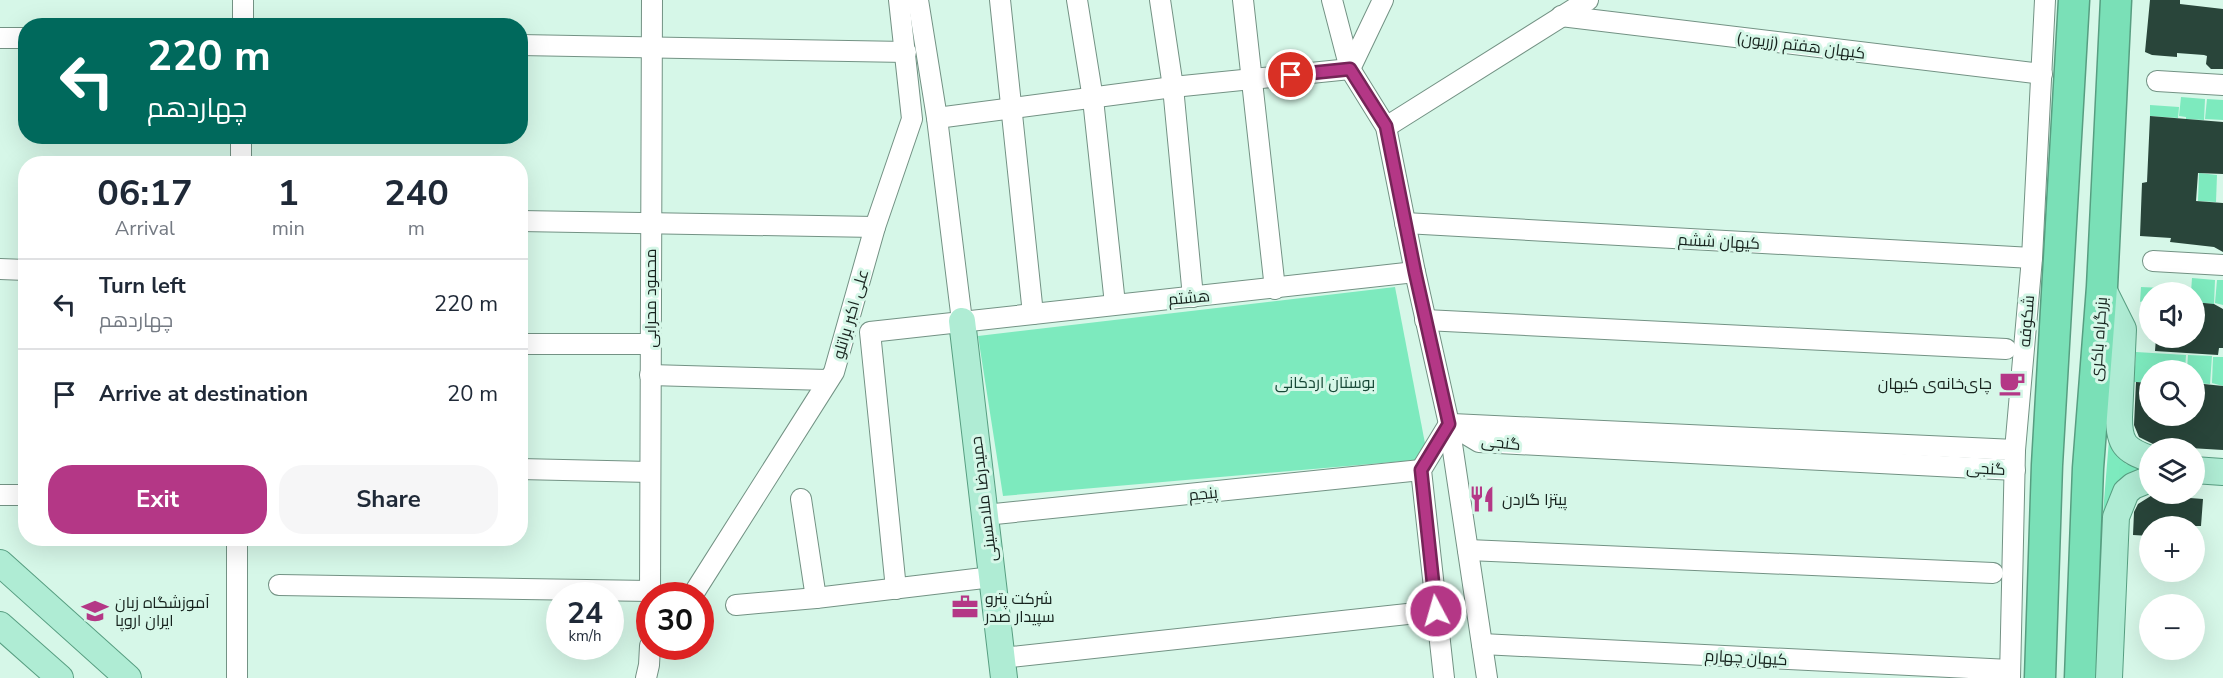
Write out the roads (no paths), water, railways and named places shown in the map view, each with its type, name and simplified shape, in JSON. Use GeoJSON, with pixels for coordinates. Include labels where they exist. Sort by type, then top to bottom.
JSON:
{"type":"FeatureCollection","features":[{"type":"Feature","properties":{"kind":"highway"},"geometry":{"type":"LineString","coordinates":[[2040,678],[2047,465],[2074,0]]}},
{"type":"Feature","properties":{"kind":"highway","name":"بزرگراه باکری"},"geometry":{"type":"LineString","coordinates":[[2080,678],[2088,468],[2102,287],[2116,0]]}},
{"type":"Feature","properties":{"kind":"main road"},"geometry":{"type":"LineString","coordinates":[[2102,287],[2123,328],[2119,430],[2122,442],[2130,452],[2139,455]]}},
{"type":"Feature","properties":{"kind":"main road","name":"حمیدرضا ملاحسینی"},"geometry":{"type":"LineString","coordinates":[[962,321],[1003,668]]}},
{"type":"Feature","properties":{"kind":"main road"},"geometry":{"type":"LineString","coordinates":[[2205,471],[2223,472]]}},
{"type":"Feature","properties":{"kind":"main road"},"geometry":{"type":"LineString","coordinates":[[2109,678],[2116,517],[2126,492],[2139,484]]}},
{"type":"Feature","properties":{"kind":"main road"},"geometry":{"type":"LineString","coordinates":[[0,563],[128,678]]}},
{"type":"Feature","properties":{"kind":"main road"},"geometry":{"type":"LineString","coordinates":[[0,625],[60,678]]}},
{"type":"Feature","properties":{"kind":"street"},"geometry":{"type":"LineString","coordinates":[[243,0],[243,18]]}},
{"type":"Feature","properties":{"kind":"street","name":"محمود محرابی"},"geometry":{"type":"LineString","coordinates":[[650,582],[652,0]]}},
{"type":"Feature","properties":{"kind":"street","name":"علی اکبر براتلو"},"geometry":{"type":"LineString","coordinates":[[701,582],[834,372],[875,227],[912,119],[899,0]]}},
{"type":"Feature","properties":{"kind":"street"},"geometry":{"type":"LineString","coordinates":[[918,0],[937,118],[962,321]]}},
{"type":"Feature","properties":{"kind":"street"},"geometry":{"type":"LineString","coordinates":[[1000,0],[1033,314]]}},
{"type":"Feature","properties":{"kind":"street"},"geometry":{"type":"LineString","coordinates":[[1077,0],[1093,99],[1115,304]]}},
{"type":"Feature","properties":{"kind":"street"},"geometry":{"type":"LineString","coordinates":[[1160,0],[1173,87],[1193,297]]}},
{"type":"Feature","properties":{"kind":"street"},"geometry":{"type":"LineString","coordinates":[[1243,0],[1275,289]]}},
{"type":"Feature","properties":{"kind":"street"},"geometry":{"type":"LineString","coordinates":[[1332,0],[1350,69],[1386,126],[1425,320],[1449,424],[1487,678]]}},
{"type":"Feature","properties":{"kind":"street"},"geometry":{"type":"LineString","coordinates":[[1350,69],[1383,0]]}},
{"type":"Feature","properties":{"kind":"street"},"geometry":{"type":"LineString","coordinates":[[1386,126],[1588,0]]}},
{"type":"Feature","properties":{"kind":"street","name":"شکوفه"},"geometry":{"type":"LineString","coordinates":[[2010,674],[2015,460],[2032,258],[2045,0]]}},
{"type":"Feature","properties":{"kind":"street","name":"کیهان هفتم (زریون)"},"geometry":{"type":"LineString","coordinates":[[1561,16],[2042,74]]}},
{"type":"Feature","properties":{"kind":"street"},"geometry":{"type":"LineString","coordinates":[[0,38],[18,38]]}},
{"type":"Feature","properties":{"kind":"street"},"geometry":{"type":"LineString","coordinates":[[528,45],[906,52]]}},
{"type":"Feature","properties":{"kind":"street"},"geometry":{"type":"LineString","coordinates":[[937,118],[1173,87],[1350,69]]}},
{"type":"Feature","properties":{"kind":"street"},"geometry":{"type":"LineString","coordinates":[[2157,81],[2223,85]]}},
{"type":"Feature","properties":{"kind":"street"},"geometry":{"type":"LineString","coordinates":[[528,221],[875,227]]}},
{"type":"Feature","properties":{"kind":"street","name":"کیهان ششم"},"geometry":{"type":"LineString","coordinates":[[1405,223],[2032,258]]}},
{"type":"Feature","properties":{"kind":"street"},"geometry":{"type":"LineString","coordinates":[[2153,261],[2223,266]]}},
{"type":"Feature","properties":{"kind":"street"},"geometry":{"type":"LineString","coordinates":[[0,269],[18,270]]}},
{"type":"Feature","properties":{"kind":"street","name":"هشتم"},"geometry":{"type":"LineString","coordinates":[[896,589],[870,332],[1415,272]]}},
{"type":"Feature","properties":{"kind":"street"},"geometry":{"type":"LineString","coordinates":[[1425,320],[2006,349]]}},
{"type":"Feature","properties":{"kind":"street"},"geometry":{"type":"LineString","coordinates":[[528,344],[650,344]]}},
{"type":"Feature","properties":{"kind":"street"},"geometry":{"type":"LineString","coordinates":[[650,375],[828,380]]}},
{"type":"Feature","properties":{"kind":"street"},"geometry":{"type":"LineString","coordinates":[[1444,678],[1421,470],[1449,424]]}},
{"type":"Feature","properties":{"kind":"street","name":"گنجی"},"geometry":{"type":"LineString","coordinates":[[1449,424],[2015,460]]}},
{"type":"Feature","properties":{"kind":"street"},"geometry":{"type":"LineString","coordinates":[[528,469],[650,472]]}},
{"type":"Feature","properties":{"kind":"street","name":"پنجم"},"geometry":{"type":"LineString","coordinates":[[985,515],[1421,470]]}},
{"type":"Feature","properties":{"kind":"street"},"geometry":{"type":"LineString","coordinates":[[0,495],[18,495]]}},
{"type":"Feature","properties":{"kind":"street"},"geometry":{"type":"LineString","coordinates":[[801,499],[816,598]]}},
{"type":"Feature","properties":{"kind":"street"},"geometry":{"type":"LineString","coordinates":[[237,546],[237,678]]}},
{"type":"Feature","properties":{"kind":"street"},"geometry":{"type":"LineString","coordinates":[[1468,550],[1993,573]]}},
{"type":"Feature","properties":{"kind":"street"},"geometry":{"type":"LineString","coordinates":[[736,605],[992,577]]}},
{"type":"Feature","properties":{"kind":"street"},"geometry":{"type":"LineString","coordinates":[[279,585],[636,593]]}},
{"type":"Feature","properties":{"kind":"street"},"geometry":{"type":"LineString","coordinates":[[1003,668],[1436,611]]}},
{"type":"Feature","properties":{"kind":"street","name":"کیهان چهارم"},"geometry":{"type":"LineString","coordinates":[[1482,644],[2010,674]]}},
{"type":"Feature","properties":{"kind":"place","name":"چای‌خانه‌ی کیهان"},"geometry":{"type":"Point","coordinates":[2012,383]}},
{"type":"Feature","properties":{"kind":"place","name":"پیتزا گاردن"},"geometry":{"type":"Point","coordinates":[1482,499]}},
{"type":"Feature","properties":{"kind":"place","name":"شرکت پترو سپیدار صدر"},"geometry":{"type":"Point","coordinates":[965,607]}},
{"type":"Feature","properties":{"kind":"place","name":"آموزشگاه زبان ایران اروپا"},"geometry":{"type":"Point","coordinates":[95,611]}},
{"type":"Feature","properties":{"kind":"park label","name":"بوستان اردکانی"},"geometry":{"type":"Point","coordinates":[1325,382]}}]}
